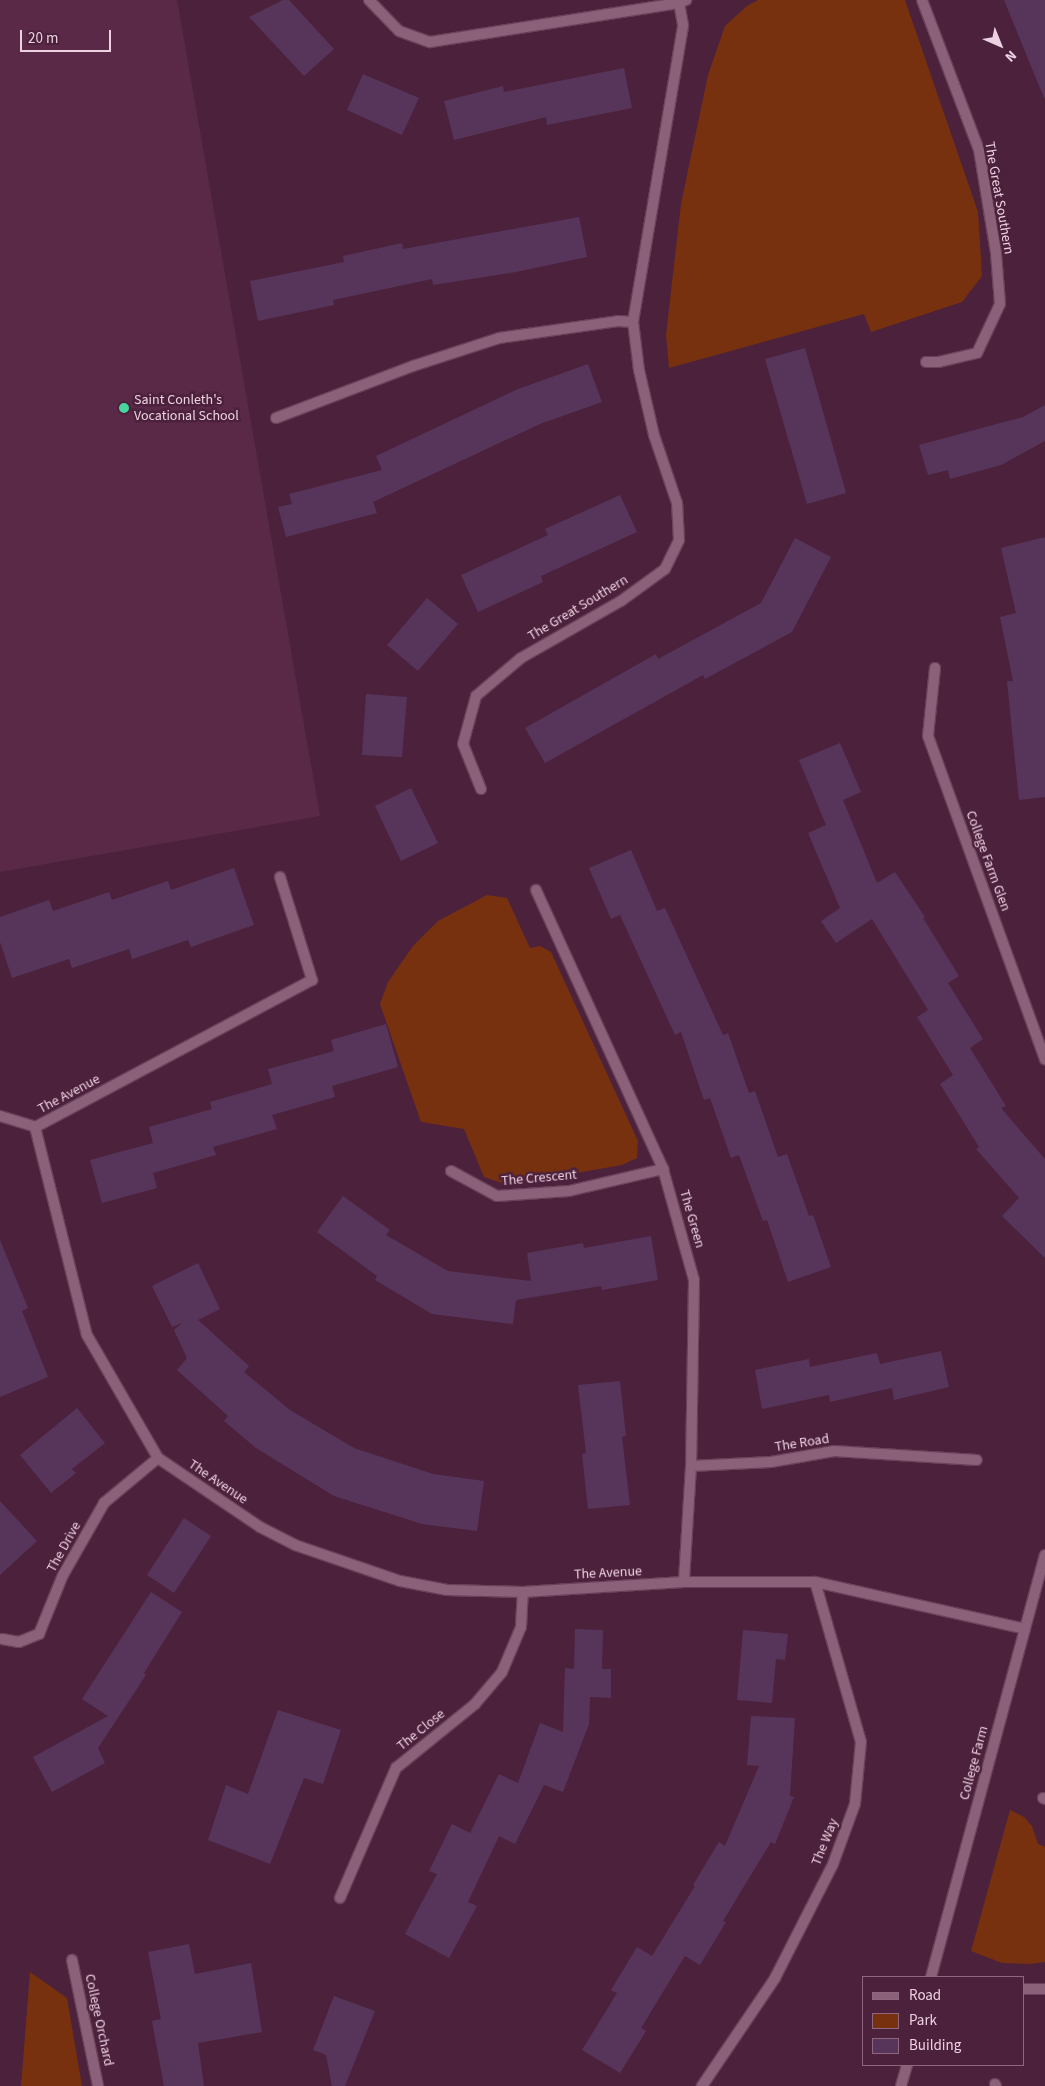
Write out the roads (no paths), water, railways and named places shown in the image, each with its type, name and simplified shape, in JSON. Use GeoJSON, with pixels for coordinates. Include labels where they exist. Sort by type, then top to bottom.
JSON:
{"type":"FeatureCollection","features":[{"type":"Feature","properties":{"kind":"street","name":"The Great Southern"},"geometry":{"type":"LineString","coordinates":[[369,0],[399,31],[430,42],[683,2],[683,25],[633,322],[639,370],[652,426],[677,503],[679,540],[665,569],[622,601],[521,658],[476,696],[463,744],[481,789]]}},
{"type":"Feature","properties":{"kind":"street","name":"The Great Southern"},"geometry":{"type":"LineString","coordinates":[[922,0],[979,150],[996,253],[1000,304],[977,353],[939,362],[926,362]]}},
{"type":"Feature","properties":{"kind":"street"},"geometry":{"type":"LineString","coordinates":[[276,418],[413,366],[499,338],[618,321],[633,322]]}},
{"type":"Feature","properties":{"kind":"street","name":"College Farm Glen"},"geometry":{"type":"LineString","coordinates":[[935,668],[928,736],[1045,1060]]}},
{"type":"Feature","properties":{"kind":"street","name":"The Avenue"},"geometry":{"type":"LineString","coordinates":[[280,877],[312,980],[35,1127],[87,1335],[158,1458],[260,1527],[295,1545],[400,1581],[448,1590],[523,1592],[684,1582],[815,1582],[1025,1629]]}},
{"type":"Feature","properties":{"kind":"street","name":"The Green"},"geometry":{"type":"LineString","coordinates":[[536,890],[664,1169],[694,1280],[691,1466],[684,1582]]}},
{"type":"Feature","properties":{"kind":"street"},"geometry":{"type":"LineString","coordinates":[[0,1116],[35,1127]]}},
{"type":"Feature","properties":{"kind":"street","name":"The Crescent"},"geometry":{"type":"LineString","coordinates":[[451,1171],[497,1196],[569,1191],[664,1169]]}},
{"type":"Feature","properties":{"kind":"street","name":"The Road"},"geometry":{"type":"LineString","coordinates":[[691,1466],[770,1462],[834,1451],[977,1460]]}},
{"type":"Feature","properties":{"kind":"street","name":"The Drive"},"geometry":{"type":"LineString","coordinates":[[2,1639],[19,1642],[39,1634],[63,1575],[104,1503],[158,1458]]}},
{"type":"Feature","properties":{"kind":"street","name":"College Farm"},"geometry":{"type":"LineString","coordinates":[[931,1976],[1045,1555]]}},
{"type":"Feature","properties":{"kind":"street","name":"The Way"},"geometry":{"type":"LineString","coordinates":[[702,2086],[775,1978],[833,1864],[855,1804],[861,1742],[815,1582]]}},
{"type":"Feature","properties":{"kind":"street","name":"The Close"},"geometry":{"type":"LineString","coordinates":[[340,1898],[396,1768],[475,1704],[502,1672],[522,1627],[523,1592]]}},
{"type":"Feature","properties":{"kind":"street","name":"College Orchard"},"geometry":{"type":"LineString","coordinates":[[72,1960],[98,2086]]}},
{"type":"Feature","properties":{"kind":"street"},"geometry":{"type":"LineString","coordinates":[[1025,1989],[1045,1989]]}},
{"type":"Feature","properties":{"kind":"street"},"geometry":{"type":"LineString","coordinates":[[901,2086],[907,2066]]}},
{"type":"Feature","properties":{"kind":"place","name":"Saint Conleth's Vocational School"},"geometry":{"type":"Point","coordinates":[124,408]}}]}
